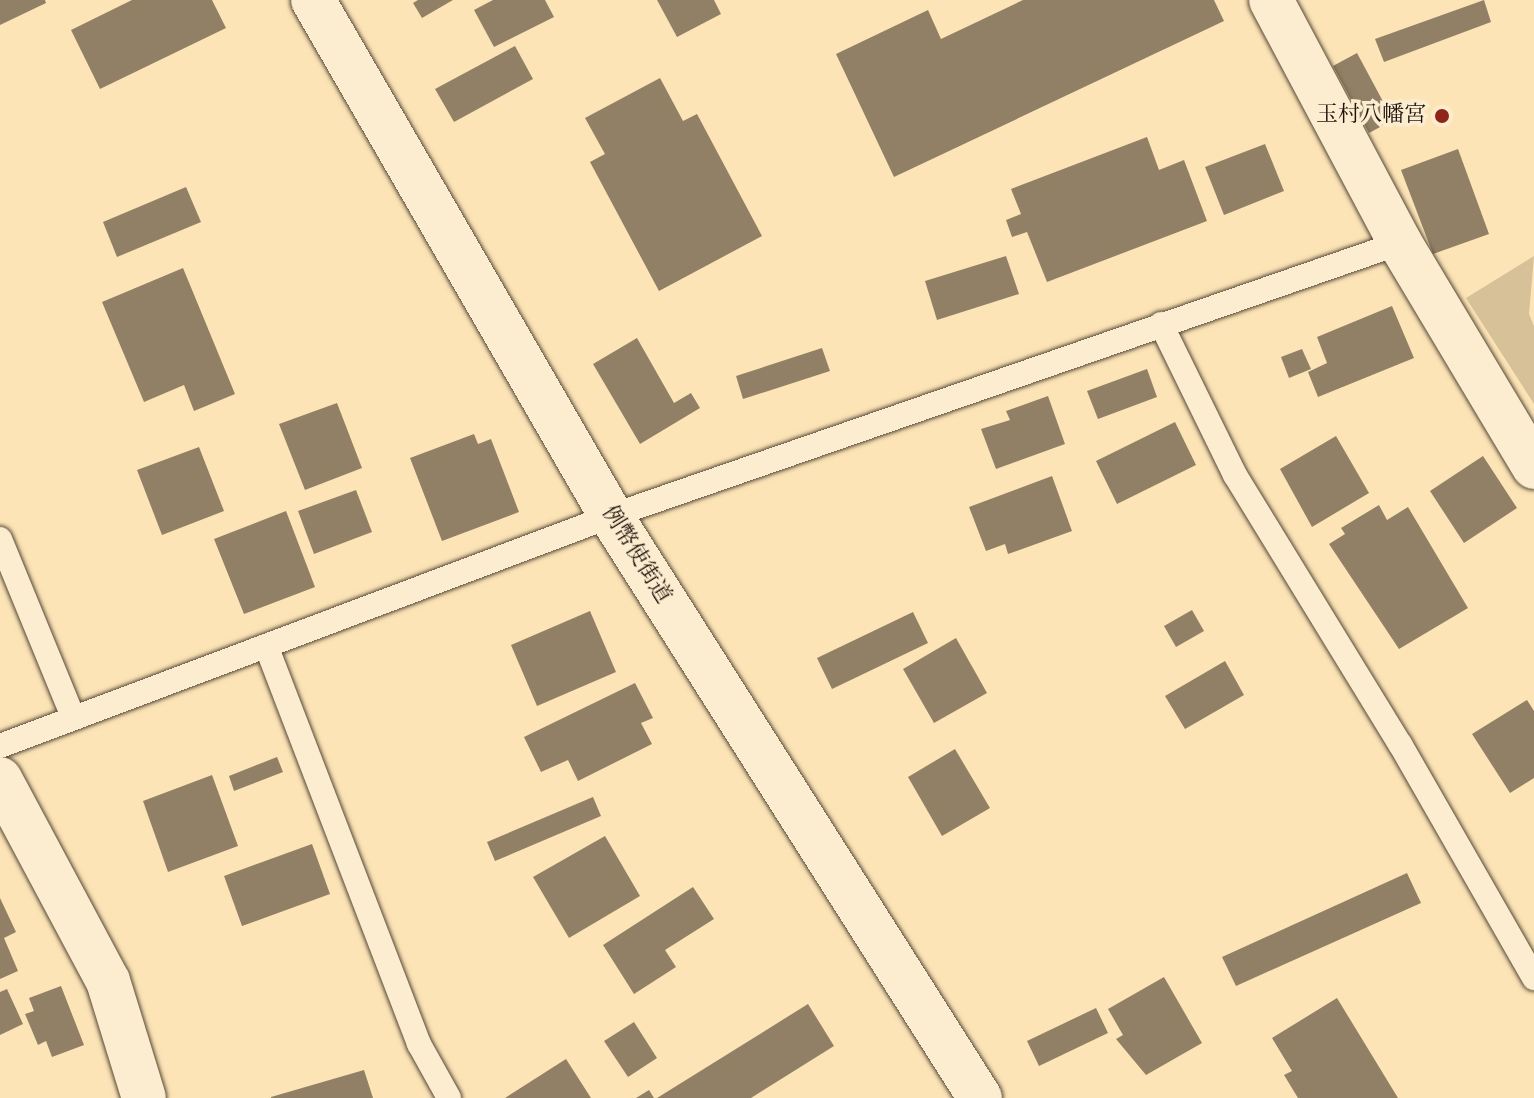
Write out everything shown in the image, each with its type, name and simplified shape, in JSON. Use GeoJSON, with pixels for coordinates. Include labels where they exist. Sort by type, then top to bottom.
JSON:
{"type":"FeatureCollection","features":[{"type":"Feature","properties":{"kind":"main road","name":"例幣使街道"},"geometry":{"type":"LineString","coordinates":[[313,0],[611,516],[980,1098]]}},
{"type":"Feature","properties":{"kind":"main road"},"geometry":{"type":"LineString","coordinates":[[1271,0],[1400,243],[1534,467]]}},
{"type":"Feature","properties":{"kind":"main road"},"geometry":{"type":"LineString","coordinates":[[0,779],[108,981],[144,1098]]}},
{"type":"Feature","properties":{"kind":"lane"},"geometry":{"type":"LineString","coordinates":[[0,746],[611,516],[1400,243]]}},
{"type":"Feature","properties":{"kind":"lane"},"geometry":{"type":"LineString","coordinates":[[1161,324],[1235,475],[1408,757],[1534,978]]}},
{"type":"Feature","properties":{"kind":"lane"},"geometry":{"type":"LineString","coordinates":[[0,539],[73,717]]}},
{"type":"Feature","properties":{"kind":"lane"},"geometry":{"type":"LineString","coordinates":[[267,648],[419,1044],[449,1098]]}},
{"type":"Feature","properties":{"kind":"shaded area"},"geometry":{"type":"Polygon","coordinates":[[[1534,256],[1529,314],[1534,326],[1534,404],[1466,298],[1534,256]]]}},
{"type":"Feature","properties":{"kind":"building"},"geometry":{"type":"Polygon","coordinates":[[[0,0],[45,0],[46,3],[0,25],[0,0]]]}},
{"type":"Feature","properties":{"kind":"building"},"geometry":{"type":"Polygon","coordinates":[[[132,0],[212,0],[226,28],[100,89],[71,30],[132,0]]]}},
{"type":"Feature","properties":{"kind":"building"},"geometry":{"type":"Polygon","coordinates":[[[418,0],[453,0],[422,18],[413,3],[418,0]]]}},
{"type":"Feature","properties":{"kind":"building"},"geometry":{"type":"Polygon","coordinates":[[[493,0],[545,0],[554,17],[494,47],[474,10],[493,0]]]}},
{"type":"Feature","properties":{"kind":"building"},"geometry":{"type":"Polygon","coordinates":[[[657,0],[714,0],[721,14],[677,37],[657,0]]]}},
{"type":"Feature","properties":{"kind":"building"},"geometry":{"type":"Polygon","coordinates":[[[1023,0],[1214,0],[1224,21],[894,177],[836,54],[928,10],[941,39],[1023,0]]]}},
{"type":"Feature","properties":{"kind":"building"},"geometry":{"type":"Polygon","coordinates":[[[1484,0],[1491,22],[1384,62],[1375,39],[1484,0]]]}},
{"type":"Feature","properties":{"kind":"building"},"geometry":{"type":"Polygon","coordinates":[[[515,46],[533,79],[454,122],[435,89],[515,46]]]}},
{"type":"Feature","properties":{"kind":"building"},"geometry":{"type":"Polygon","coordinates":[[[1357,53],[1393,120],[1369,133],[1333,66],[1357,53]]]}},
{"type":"Feature","properties":{"kind":"building"},"geometry":{"type":"Polygon","coordinates":[[[660,78],[683,121],[697,114],[762,236],[659,291],[590,162],[605,154],[585,118],[660,78]]]}},
{"type":"Feature","properties":{"kind":"building"},"geometry":{"type":"Polygon","coordinates":[[[1147,137],[1159,170],[1184,160],[1207,221],[1047,282],[1027,232],[1012,237],[1006,220],[1021,214],[1011,189],[1147,137]]]}},
{"type":"Feature","properties":{"kind":"building"},"geometry":{"type":"Polygon","coordinates":[[[1265,144],[1284,191],[1224,215],[1205,167],[1265,144]]]}},
{"type":"Feature","properties":{"kind":"building"},"geometry":{"type":"Polygon","coordinates":[[[1458,149],[1489,234],[1433,254],[1401,170],[1458,149]]]}},
{"type":"Feature","properties":{"kind":"building"},"geometry":{"type":"Polygon","coordinates":[[[186,187],[201,222],[117,257],[103,222],[186,187]]]}},
{"type":"Feature","properties":{"kind":"building"},"geometry":{"type":"Polygon","coordinates":[[[1006,256],[1019,294],[937,320],[925,281],[1006,256]]]}},
{"type":"Feature","properties":{"kind":"building"},"geometry":{"type":"Polygon","coordinates":[[[183,268],[235,394],[194,411],[184,385],[144,402],[102,302],[183,268]]]}},
{"type":"Feature","properties":{"kind":"building"},"geometry":{"type":"Polygon","coordinates":[[[1392,306],[1414,358],[1318,397],[1308,372],[1327,363],[1317,337],[1392,306]]]}},
{"type":"Feature","properties":{"kind":"building"},"geometry":{"type":"Polygon","coordinates":[[[637,338],[674,403],[691,393],[700,408],[640,444],[593,364],[637,338]]]}},
{"type":"Feature","properties":{"kind":"building"},"geometry":{"type":"Polygon","coordinates":[[[822,348],[830,371],[743,399],[736,376],[822,348]]]}},
{"type":"Feature","properties":{"kind":"building"},"geometry":{"type":"Polygon","coordinates":[[[1302,349],[1311,369],[1289,378],[1281,357],[1302,349]]]}},
{"type":"Feature","properties":{"kind":"building"},"geometry":{"type":"Polygon","coordinates":[[[1147,369],[1157,397],[1098,419],[1087,391],[1147,369]]]}},
{"type":"Feature","properties":{"kind":"building"},"geometry":{"type":"Polygon","coordinates":[[[1048,396],[1065,444],[996,469],[981,429],[1010,420],[1006,411],[1048,396]]]}},
{"type":"Feature","properties":{"kind":"building"},"geometry":{"type":"Polygon","coordinates":[[[337,403],[362,468],[305,490],[279,424],[337,403]]]}},
{"type":"Feature","properties":{"kind":"building"},"geometry":{"type":"Polygon","coordinates":[[[1175,422],[1196,465],[1117,504],[1096,461],[1175,422]]]}},
{"type":"Feature","properties":{"kind":"building"},"geometry":{"type":"Polygon","coordinates":[[[474,434],[478,444],[491,439],[519,512],[442,541],[410,458],[474,434]]]}},
{"type":"Feature","properties":{"kind":"building"},"geometry":{"type":"Polygon","coordinates":[[[1336,436],[1369,493],[1312,527],[1280,469],[1336,436]]]}},
{"type":"Feature","properties":{"kind":"building"},"geometry":{"type":"Polygon","coordinates":[[[199,447],[224,511],[162,535],[137,470],[199,447]]]}},
{"type":"Feature","properties":{"kind":"building"},"geometry":{"type":"Polygon","coordinates":[[[1483,456],[1517,508],[1464,543],[1430,491],[1483,456]]]}},
{"type":"Feature","properties":{"kind":"building"},"geometry":{"type":"Polygon","coordinates":[[[1052,476],[1072,531],[1008,554],[1005,544],[986,551],[969,507],[1052,476]]]}},
{"type":"Feature","properties":{"kind":"building"},"geometry":{"type":"Polygon","coordinates":[[[356,490],[372,532],[314,554],[298,511],[356,490]]]}},
{"type":"Feature","properties":{"kind":"building"},"geometry":{"type":"Polygon","coordinates":[[[1379,505],[1387,520],[1408,507],[1468,608],[1399,649],[1329,544],[1345,534],[1341,528],[1379,505]]]}},
{"type":"Feature","properties":{"kind":"building"},"geometry":{"type":"Polygon","coordinates":[[[286,511],[315,587],[244,614],[214,539],[286,511]]]}},
{"type":"Feature","properties":{"kind":"building"},"geometry":{"type":"Polygon","coordinates":[[[1192,610],[1204,631],[1176,647],[1164,626],[1192,610]]]}},
{"type":"Feature","properties":{"kind":"building"},"geometry":{"type":"Polygon","coordinates":[[[590,611],[616,672],[537,706],[511,645],[590,611]]]}},
{"type":"Feature","properties":{"kind":"building"},"geometry":{"type":"Polygon","coordinates":[[[913,612],[928,643],[832,689],[817,658],[913,612]]]}},
{"type":"Feature","properties":{"kind":"building"},"geometry":{"type":"Polygon","coordinates":[[[956,638],[987,693],[934,723],[903,669],[956,638]]]}},
{"type":"Feature","properties":{"kind":"building"},"geometry":{"type":"Polygon","coordinates":[[[1225,661],[1244,695],[1185,729],[1165,696],[1225,661]]]}},
{"type":"Feature","properties":{"kind":"building"},"geometry":{"type":"Polygon","coordinates":[[[635,683],[653,718],[641,723],[652,744],[578,781],[568,760],[541,772],[524,737],[635,683]]]}},
{"type":"Feature","properties":{"kind":"building"},"geometry":{"type":"Polygon","coordinates":[[[1527,700],[1534,711],[1534,778],[1510,793],[1472,734],[1527,700]]]}},
{"type":"Feature","properties":{"kind":"building"},"geometry":{"type":"Polygon","coordinates":[[[955,749],[990,808],[942,836],[908,777],[955,749]]]}},
{"type":"Feature","properties":{"kind":"building"},"geometry":{"type":"Polygon","coordinates":[[[277,757],[283,772],[234,791],[229,776],[277,757]]]}},
{"type":"Feature","properties":{"kind":"building"},"geometry":{"type":"Polygon","coordinates":[[[212,775],[238,846],[168,872],[143,801],[212,775]]]}},
{"type":"Feature","properties":{"kind":"building"},"geometry":{"type":"Polygon","coordinates":[[[593,797],[601,816],[495,861],[487,842],[593,797]]]}},
{"type":"Feature","properties":{"kind":"building"},"geometry":{"type":"Polygon","coordinates":[[[605,836],[640,896],[569,938],[533,877],[605,836]]]}},
{"type":"Feature","properties":{"kind":"building"},"geometry":{"type":"Polygon","coordinates":[[[312,844],[330,894],[242,926],[224,876],[312,844]]]}},
{"type":"Feature","properties":{"kind":"building"},"geometry":{"type":"Polygon","coordinates":[[[1407,873],[1421,903],[1236,986],[1222,957],[1407,873]]]}},
{"type":"Feature","properties":{"kind":"building"},"geometry":{"type":"Polygon","coordinates":[[[693,887],[714,919],[665,950],[676,967],[634,994],[603,945],[693,887]]]}},
{"type":"Feature","properties":{"kind":"building"},"geometry":{"type":"Polygon","coordinates":[[[0,898],[16,932],[4,938],[18,971],[0,979],[0,898]]]}},
{"type":"Feature","properties":{"kind":"building"},"geometry":{"type":"Polygon","coordinates":[[[1164,977],[1202,1043],[1146,1075],[1116,1039],[1123,1035],[1108,1009],[1164,977]]]}},
{"type":"Feature","properties":{"kind":"building"},"geometry":{"type":"Polygon","coordinates":[[[61,986],[84,1045],[52,1057],[46,1041],[38,1045],[25,1014],[34,1011],[29,998],[61,986]]]}},
{"type":"Feature","properties":{"kind":"building"},"geometry":{"type":"Polygon","coordinates":[[[7,989],[23,1024],[0,1035],[0,992],[7,989]]]}},
{"type":"Feature","properties":{"kind":"building"},"geometry":{"type":"Polygon","coordinates":[[[1337,998],[1398,1098],[1298,1098],[1284,1075],[1292,1071],[1272,1038],[1337,998]]]}},
{"type":"Feature","properties":{"kind":"building"},"geometry":{"type":"Polygon","coordinates":[[[808,1004],[834,1046],[751,1098],[657,1098],[808,1004]]]}},
{"type":"Feature","properties":{"kind":"building"},"geometry":{"type":"Polygon","coordinates":[[[1096,1008],[1108,1033],[1039,1066],[1027,1041],[1096,1008]]]}},
{"type":"Feature","properties":{"kind":"building"},"geometry":{"type":"Polygon","coordinates":[[[634,1022],[657,1058],[628,1077],[604,1041],[634,1022]]]}},
{"type":"Feature","properties":{"kind":"building"},"geometry":{"type":"Polygon","coordinates":[[[566,1059],[591,1098],[505,1098],[566,1059]]]}},
{"type":"Feature","properties":{"kind":"building"},"geometry":{"type":"Polygon","coordinates":[[[364,1070],[373,1098],[271,1098],[271,1097],[364,1070]]]}},
{"type":"Feature","properties":{"kind":"building"},"geometry":{"type":"Polygon","coordinates":[[[649,1090],[654,1098],[636,1098],[649,1090]]]}},
{"type":"Feature","properties":{"kind":"place","name":"玉村八幡宮"},"geometry":{"type":"Point","coordinates":[1442,116]}}]}
